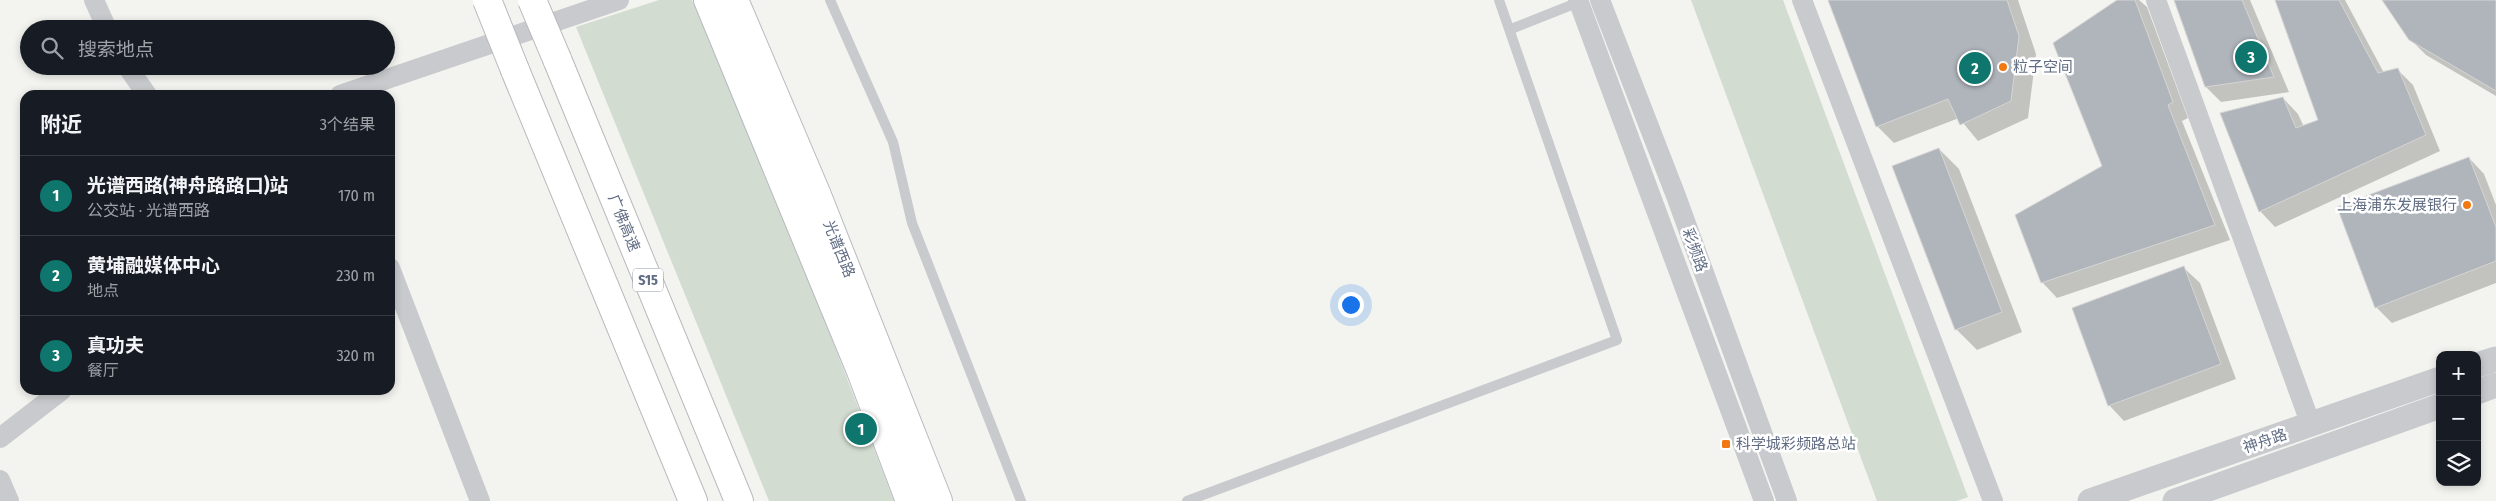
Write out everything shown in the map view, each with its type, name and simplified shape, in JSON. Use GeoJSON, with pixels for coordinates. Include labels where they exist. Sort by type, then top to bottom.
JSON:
{"type":"FeatureCollection","features":[{"type":"Feature","properties":{"kind":"main road"},"geometry":{"type":"LineString","coordinates":[[487,0],[694,501]]}},
{"type":"Feature","properties":{"kind":"main road","name":"广佛高速"},"geometry":{"type":"LineString","coordinates":[[532,0],[739,501]]}},
{"type":"Feature","properties":{"kind":"main road"},"geometry":{"type":"LineString","coordinates":[[708,0],[860,371],[910,501]]}},
{"type":"Feature","properties":{"kind":"main road","name":"光谱西路"},"geometry":{"type":"LineString","coordinates":[[734,0],[816,193],[938,501]]}},
{"type":"Feature","properties":{"kind":"street"},"geometry":{"type":"LineString","coordinates":[[94,0],[104,20]]}},
{"type":"Feature","properties":{"kind":"street"},"geometry":{"type":"LineString","coordinates":[[355,90],[620,0]]}},
{"type":"Feature","properties":{"kind":"street","name":"彩频路"},"geometry":{"type":"LineString","coordinates":[[1600,0],[1676,196],[1787,501]]}},
{"type":"Feature","properties":{"kind":"street"},"geometry":{"type":"LineString","coordinates":[[1802,0],[1992,501]]}},
{"type":"Feature","properties":{"kind":"street"},"geometry":{"type":"LineString","coordinates":[[2156,0],[2311,425]]}},
{"type":"Feature","properties":{"kind":"street","name":"彩频路"},"geometry":{"type":"LineString","coordinates":[[1578,1],[1764,501]]}},
{"type":"Feature","properties":{"kind":"street"},"geometry":{"type":"LineString","coordinates":[[133,75],[144,90]]}},
{"type":"Feature","properties":{"kind":"street"},"geometry":{"type":"LineString","coordinates":[[395,281],[480,501]]}},
{"type":"Feature","properties":{"kind":"street"},"geometry":{"type":"LineString","coordinates":[[2481,365],[2496,359]]}},
{"type":"Feature","properties":{"kind":"street","name":"神舟路"},"geometry":{"type":"LineString","coordinates":[[2090,501],[2436,380]]}},
{"type":"Feature","properties":{"kind":"street"},"geometry":{"type":"LineString","coordinates":[[2481,391],[2496,385]]}},
{"type":"Feature","properties":{"kind":"street"},"geometry":{"type":"LineString","coordinates":[[0,438],[56,395]]}},
{"type":"Feature","properties":{"kind":"street","name":"神舟路"},"geometry":{"type":"LineString","coordinates":[[2175,501],[2436,407]]}},
{"type":"Feature","properties":{"kind":"street"},"geometry":{"type":"LineString","coordinates":[[0,480],[9,501]]}},
{"type":"Feature","properties":{"kind":"lane"},"geometry":{"type":"LineString","coordinates":[[830,0],[893,142],[912,223],[1021,501]]}},
{"type":"Feature","properties":{"kind":"lane"},"geometry":{"type":"LineString","coordinates":[[1187,501],[1617,340],[1500,0]]}},
{"type":"Feature","properties":{"kind":"lane"},"geometry":{"type":"LineString","coordinates":[[1511,29],[1578,1]]}},
{"type":"Feature","properties":{"kind":"shaded area"},"geometry":{"type":"Polygon","coordinates":[[[659,0],[692,0],[797,248],[894,501],[769,501],[576,27],[659,0]]]}},
{"type":"Feature","properties":{"kind":"shaded area"},"geometry":{"type":"Polygon","coordinates":[[[1691,0],[1783,0],[1968,497],[1957,501],[1877,501],[1691,0]]]}},
{"type":"Feature","properties":{"kind":"building"},"geometry":{"type":"Polygon","coordinates":[[[1828,0],[2007,0],[2019,36],[2011,101],[1960,125],[1948,99],[1876,127],[1828,0]]]}},
{"type":"Feature","properties":{"kind":"building"},"geometry":{"type":"Polygon","coordinates":[[[2117,0],[2135,0],[2173,102],[2168,105],[2215,225],[2041,283],[2015,215],[2102,166],[2053,43],[2117,0]]]}},
{"type":"Feature","properties":{"kind":"building"},"geometry":{"type":"Polygon","coordinates":[[[2174,0],[2242,0],[2274,77],[2205,87],[2174,0]]]}},
{"type":"Feature","properties":{"kind":"building"},"geometry":{"type":"Polygon","coordinates":[[[2275,0],[2339,0],[2378,73],[2398,68],[2426,135],[2259,212],[2220,113],[2283,97],[2296,128],[2318,120],[2275,0]]]}},
{"type":"Feature","properties":{"kind":"building"},"geometry":{"type":"Polygon","coordinates":[[[2382,0],[2496,0],[2496,91],[2409,40],[2382,0]]]}},
{"type":"Feature","properties":{"kind":"building"},"geometry":{"type":"Polygon","coordinates":[[[1939,148],[2002,312],[1955,330],[1892,166],[1939,148]]]}},
{"type":"Feature","properties":{"kind":"building"},"geometry":{"type":"Polygon","coordinates":[[[2469,157],[2496,227],[2496,261],[2375,308],[2337,207],[2469,157]]]}},
{"type":"Feature","properties":{"kind":"building"},"geometry":{"type":"Polygon","coordinates":[[[2184,266],[2221,364],[2108,406],[2072,308],[2184,266]]]}},
{"type":"Feature","properties":{"kind":"place","name":"真功夫"},"geometry":{"type":"Point","coordinates":[2251,57]}},
{"type":"Feature","properties":{"kind":"place","name":"粒子空间"},"geometry":{"type":"Point","coordinates":[2003,67]}},
{"type":"Feature","properties":{"kind":"place","name":"黄埔融媒体中心"},"geometry":{"type":"Point","coordinates":[1975,68]}},
{"type":"Feature","properties":{"kind":"place","name":"上海浦东发展银行"},"geometry":{"type":"Point","coordinates":[2467,205]}},
{"type":"Feature","properties":{"kind":"place","name":"光谱西路(神舟路路口)站"},"geometry":{"type":"Point","coordinates":[861,429]}},
{"type":"Feature","properties":{"kind":"place","name":"科学城彩频路总站"},"geometry":{"type":"Point","coordinates":[1726,444]}}]}
